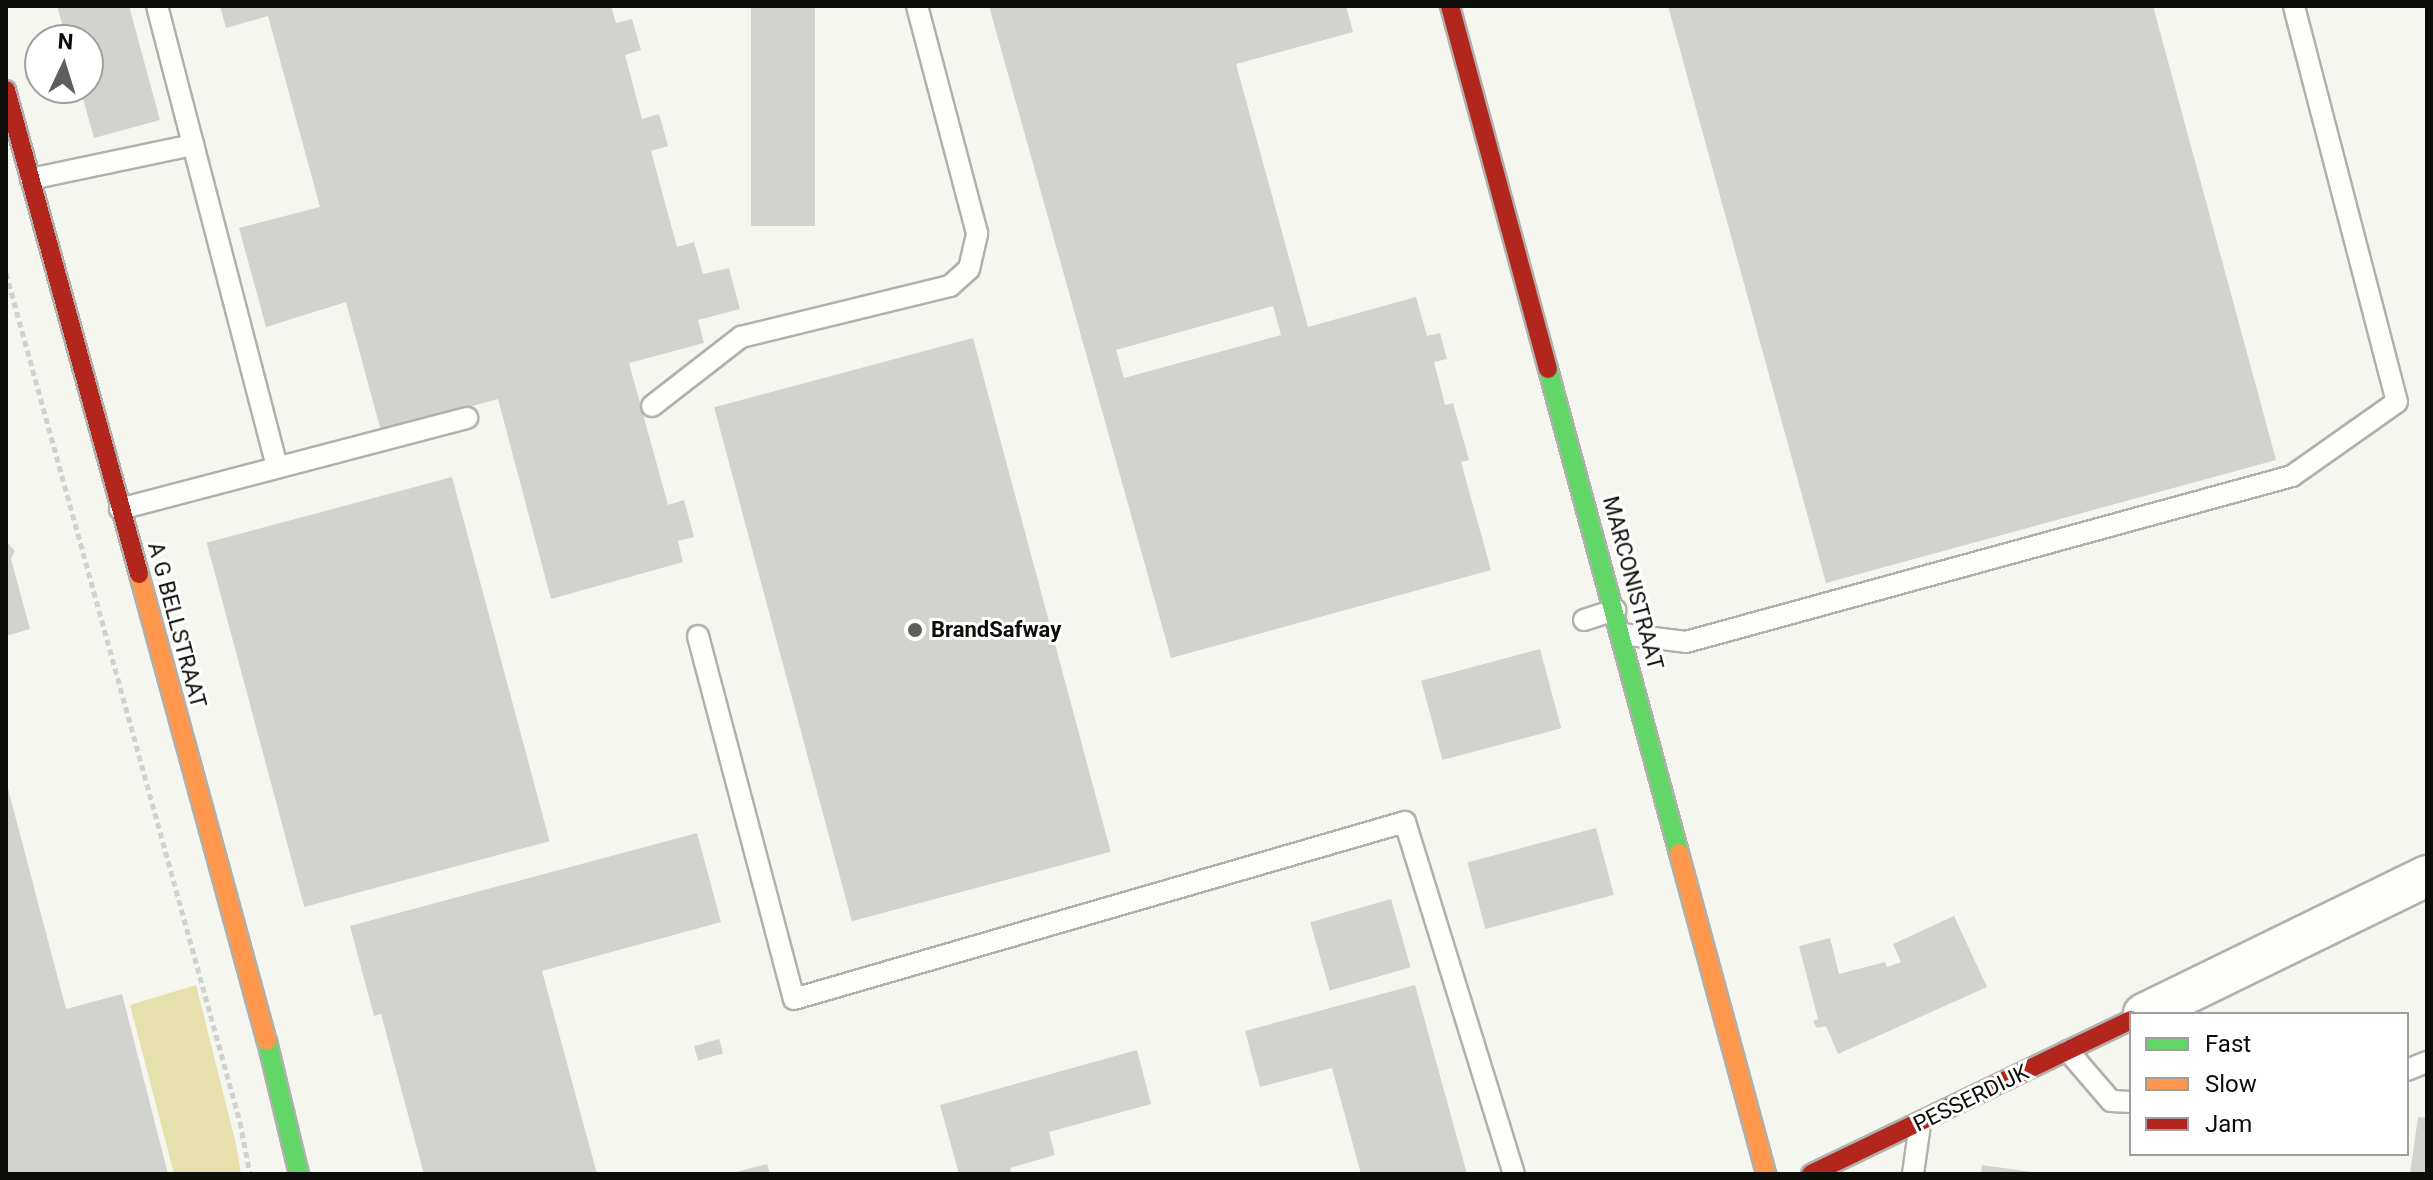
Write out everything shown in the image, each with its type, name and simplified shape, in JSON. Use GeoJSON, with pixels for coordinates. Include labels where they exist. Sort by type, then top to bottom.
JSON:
{"type":"FeatureCollection","features":[{"type":"Feature","properties":{"kind":"street","name":"MARCONISTRAAT"},"geometry":{"type":"LineString","coordinates":[[1450,6],[1766,1174]]}},
{"type":"Feature","properties":{"kind":"street","name":"A G BELLSTRAAT"},"geometry":{"type":"LineString","coordinates":[[6,90],[293,1135],[299,1174]]}},
{"type":"Feature","properties":{"kind":"street"},"geometry":{"type":"LineString","coordinates":[[2148,1012],[2427,876]]}},
{"type":"Feature","properties":{"kind":"street","name":"PESSERDIJK"},"geometry":{"type":"LineString","coordinates":[[1811,1174],[2129,1021]]}},
{"type":"Feature","properties":{"kind":"lane"},"geometry":{"type":"LineString","coordinates":[[157,6],[277,468]]}},
{"type":"Feature","properties":{"kind":"lane"},"geometry":{"type":"LineString","coordinates":[[652,406],[741,337],[950,286],[969,269],[977,233],[917,6]]}},
{"type":"Feature","properties":{"kind":"lane"},"geometry":{"type":"LineString","coordinates":[[1622,634],[1686,642],[2292,476],[2397,402],[2294,6]]}},
{"type":"Feature","properties":{"kind":"lane"},"geometry":{"type":"LineString","coordinates":[[31,179],[193,145]]}},
{"type":"Feature","properties":{"kind":"lane"},"geometry":{"type":"LineString","coordinates":[[120,509],[467,418]]}},
{"type":"Feature","properties":{"kind":"lane"},"geometry":{"type":"LineString","coordinates":[[1584,620],[1615,610]]}},
{"type":"Feature","properties":{"kind":"lane"},"geometry":{"type":"LineString","coordinates":[[698,636],[794,999],[1405,822],[1514,1174]]}},
{"type":"Feature","properties":{"kind":"lane"},"geometry":{"type":"LineString","coordinates":[[2068,1051],[2111,1101],[2129,1102]]}},
{"type":"Feature","properties":{"kind":"lane"},"geometry":{"type":"LineString","coordinates":[[1913,1174],[1920,1124]]}},
{"type":"Feature","properties":{"kind":"path"},"geometry":{"type":"LineString","coordinates":[[6,273],[240,1122],[250,1174]]}},
{"type":"Feature","properties":{"kind":"shaded area"},"geometry":{"type":"Polygon","coordinates":[[[196,985],[241,1174],[174,1174],[130,1005],[196,985]]]}},
{"type":"Feature","properties":{"kind":"building"},"geometry":{"type":"Polygon","coordinates":[[[57,6],[129,6],[160,120],[94,138],[84,104],[104,104],[104,24],[62,24],[57,6]]]}},
{"type":"Feature","properties":{"kind":"building"},"geometry":{"type":"Polygon","coordinates":[[[220,6],[611,6],[616,23],[632,19],[641,50],[625,55],[642,119],[659,114],[668,146],[651,151],[677,247],[694,242],[703,274],[729,268],[740,309],[698,320],[704,343],[629,363],[668,505],[684,500],[694,537],[678,541],[683,562],[551,599],[498,399],[381,431],[346,302],[266,327],[239,228],[320,207],[268,16],[226,28],[220,6]]]}},
{"type":"Feature","properties":{"kind":"building"},"geometry":{"type":"Polygon","coordinates":[[[751,6],[815,6],[815,226],[751,226],[751,6]]]}},
{"type":"Feature","properties":{"kind":"building"},"geometry":{"type":"Polygon","coordinates":[[[989,6],[1346,6],[1353,32],[1236,64],[1308,327],[1416,297],[1427,336],[1440,333],[1447,359],[1434,362],[1445,405],[1453,403],[1469,460],[1461,462],[1491,570],[1171,658],[989,6]],[[1273,306],[1116,350],[1124,378],[1281,335],[1273,306]]]}},
{"type":"Feature","properties":{"kind":"building"},"geometry":{"type":"Polygon","coordinates":[[[1668,6],[2153,6],[2276,460],[1826,583],[1668,6]]]}},
{"type":"Feature","properties":{"kind":"building","name":"BrandSafway"},"geometry":{"type":"Polygon","coordinates":[[[973,338],[1111,852],[852,921],[714,407],[973,338]]]}},
{"type":"Feature","properties":{"kind":"building"},"geometry":{"type":"Polygon","coordinates":[[[452,477],[550,841],[304,907],[207,543],[452,477]]]}},
{"type":"Feature","properties":{"kind":"building"},"geometry":{"type":"Polygon","coordinates":[[[6,541],[15,551],[11,559],[30,629],[6,636],[6,541]]]}},
{"type":"Feature","properties":{"kind":"building"},"geometry":{"type":"Polygon","coordinates":[[[1540,649],[1561,728],[1442,760],[1421,681],[1540,649]]]}},
{"type":"Feature","properties":{"kind":"building"},"geometry":{"type":"Polygon","coordinates":[[[6,781],[66,1009],[122,994],[168,1174],[6,1174],[6,781]]]}},
{"type":"Feature","properties":{"kind":"building"},"geometry":{"type":"Polygon","coordinates":[[[1596,828],[1614,895],[1485,929],[1468,862],[1596,828]]]}},
{"type":"Feature","properties":{"kind":"building"},"geometry":{"type":"Polygon","coordinates":[[[697,833],[721,922],[542,971],[597,1174],[424,1174],[381,1014],[374,1016],[350,926],[697,833]]]}},
{"type":"Feature","properties":{"kind":"building"},"geometry":{"type":"Polygon","coordinates":[[[1391,899],[1411,967],[1330,990],[1310,922],[1391,899]]]}},
{"type":"Feature","properties":{"kind":"building"},"geometry":{"type":"Polygon","coordinates":[[[1954,916],[1987,987],[1838,1054],[1826,1026],[1817,1028],[1813,1021],[1818,1019],[1799,946],[1830,938],[1839,974],[1885,962],[1887,967],[1901,962],[1893,944],[1954,916]]]}},
{"type":"Feature","properties":{"kind":"building"},"geometry":{"type":"Polygon","coordinates":[[[1415,985],[1467,1174],[1361,1174],[1332,1068],[1260,1087],[1245,1031],[1415,985]]]}},
{"type":"Feature","properties":{"kind":"building"},"geometry":{"type":"Polygon","coordinates":[[[719,1039],[723,1053],[698,1061],[694,1046],[719,1039]]]}},
{"type":"Feature","properties":{"kind":"building"},"geometry":{"type":"Polygon","coordinates":[[[1137,1050],[1151,1104],[1049,1132],[1055,1155],[1010,1168],[1012,1174],[959,1174],[940,1105],[1137,1050]]]}},
{"type":"Feature","properties":{"kind":"building"},"geometry":{"type":"Polygon","coordinates":[[[2418,1117],[2427,1118],[2427,1174],[2410,1174],[2418,1117]]]}},
{"type":"Feature","properties":{"kind":"building"},"geometry":{"type":"Polygon","coordinates":[[[767,1164],[770,1174],[732,1174],[732,1173],[767,1164]]]}},
{"type":"Feature","properties":{"kind":"building"},"geometry":{"type":"Polygon","coordinates":[[[1982,1165],[2032,1172],[2032,1174],[1981,1174],[1982,1165]]]}},
{"type":"Feature","properties":{"kind":"traffic: fast"},"geometry":{"type":"LineString","coordinates":[[1548,369],[1679,853]]}},
{"type":"Feature","properties":{"kind":"traffic: fast"},"geometry":{"type":"LineString","coordinates":[[267,1041],[299,1174]]}},
{"type":"Feature","properties":{"kind":"traffic: slow"},"geometry":{"type":"LineString","coordinates":[[139,574],[267,1041]]}},
{"type":"Feature","properties":{"kind":"traffic: slow"},"geometry":{"type":"LineString","coordinates":[[1679,853],[1766,1174]]}},
{"type":"Feature","properties":{"kind":"traffic: jam"},"geometry":{"type":"LineString","coordinates":[[1450,6],[1548,369]]}},
{"type":"Feature","properties":{"kind":"traffic: jam"},"geometry":{"type":"LineString","coordinates":[[6,90],[139,574]]}},
{"type":"Feature","properties":{"kind":"traffic: jam"},"geometry":{"type":"LineString","coordinates":[[1811,1174],[2129,1021]]}},
{"type":"Feature","properties":{"kind":"place","name":"BrandSafway"},"geometry":{"type":"Point","coordinates":[915,630]}}]}
